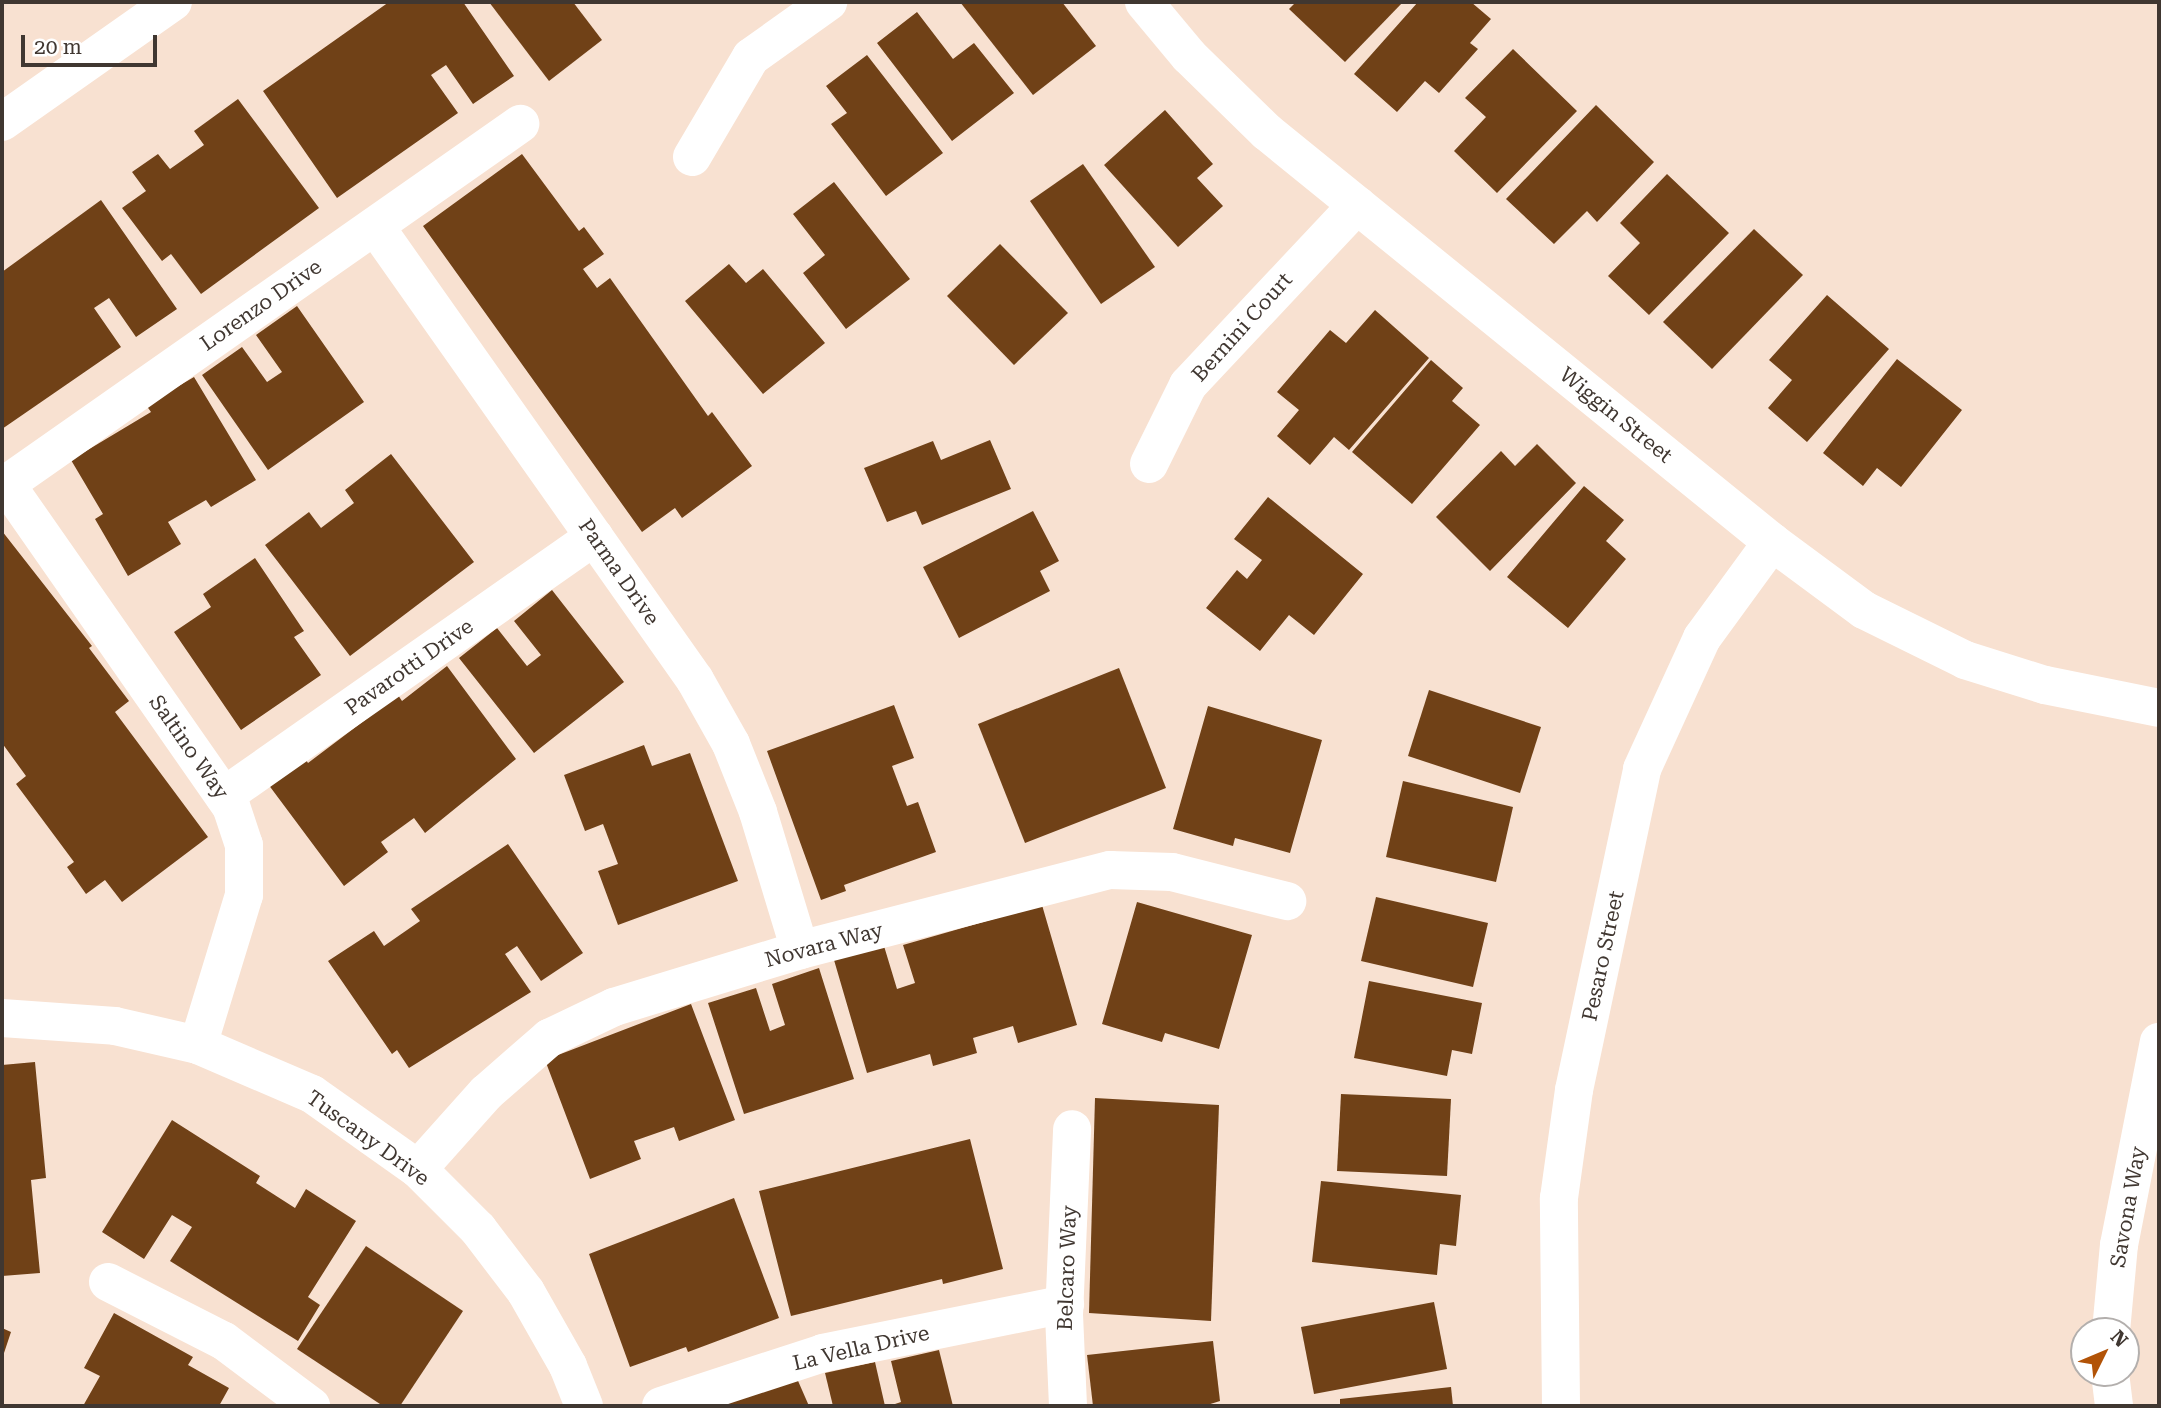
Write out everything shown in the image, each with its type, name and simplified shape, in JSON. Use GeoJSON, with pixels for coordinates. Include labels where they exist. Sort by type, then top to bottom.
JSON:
{"type":"FeatureCollection","features":[{"type":"Feature","properties":{"kind":"street"},"geometry":{"type":"LineString","coordinates":[[2,122],[173,2]]}},
{"type":"Feature","properties":{"kind":"street"},"geometry":{"type":"LineString","coordinates":[[692,156],[751,57],[828,2]]}},
{"type":"Feature","properties":{"kind":"street","name":"Wiggin Street"},"geometry":{"type":"LineString","coordinates":[[1144,2],[1189,56],[1267,132],[1772,542],[1864,610],[1965,660],[2045,685],[2159,708]]}},
{"type":"Feature","properties":{"kind":"street","name":"Lorenzo Drive"},"geometry":{"type":"LineString","coordinates":[[4,485],[520,124]]}},
{"type":"Feature","properties":{"kind":"street","name":"Bernini Court"},"geometry":{"type":"LineString","coordinates":[[1149,464],[1188,386],[1357,205]]}},
{"type":"Feature","properties":{"kind":"street","name":"Parma Drive"},"geometry":{"type":"LineString","coordinates":[[375,226],[695,680],[731,744],[758,812],[800,950]]}},
{"type":"Feature","properties":{"kind":"street","name":"Saltino Way"},"geometry":{"type":"LineString","coordinates":[[4,485],[224,796],[244,845],[244,895],[198,1045]]}},
{"type":"Feature","properties":{"kind":"street","name":"Pavarotti Drive"},"geometry":{"type":"LineString","coordinates":[[224,796],[594,537]]}},
{"type":"Feature","properties":{"kind":"street","name":"Pesaro Street"},"geometry":{"type":"LineString","coordinates":[[1562,1406],[1559,1198],[1574,1090],[1642,769],[1702,638],[1772,542]]}},
{"type":"Feature","properties":{"kind":"street","name":"Novara Way"},"geometry":{"type":"LineString","coordinates":[[418,1169],[486,1093],[549,1038],[614,1007],[800,950],[1110,870],[1172,872],[1287,901]]}},
{"type":"Feature","properties":{"kind":"street","name":"Tuscany Drive"},"geometry":{"type":"LineString","coordinates":[[2,1018],[115,1026],[198,1045],[312,1094],[418,1169],[478,1229],[526,1292],[568,1366],[584,1406]]}},
{"type":"Feature","properties":{"kind":"street","name":"Savona Way"},"geometry":{"type":"LineString","coordinates":[[2112,1317],[2119,1245],[2159,1042]]}},
{"type":"Feature","properties":{"kind":"street","name":"Belcaro Way"},"geometry":{"type":"LineString","coordinates":[[1068,1406],[1065,1304],[1072,1129]]}},
{"type":"Feature","properties":{"kind":"street"},"geometry":{"type":"LineString","coordinates":[[108,1282],[224,1341],[299,1403]]}},
{"type":"Feature","properties":{"kind":"street","name":"La Vella Drive"},"geometry":{"type":"LineString","coordinates":[[661,1406],[823,1353],[1065,1304]]}},
{"type":"Feature","properties":{"kind":"street"},"geometry":{"type":"LineString","coordinates":[[2112,1387],[2114,1406]]}},
{"type":"Feature","properties":{"kind":"building"},"geometry":{"type":"Polygon","coordinates":[[[389,2],[463,2],[514,76],[473,104],[446,65],[431,75],[458,113],[337,198],[263,91],[389,2]]]}},
{"type":"Feature","properties":{"kind":"building"},"geometry":{"type":"Polygon","coordinates":[[[489,2],[573,2],[602,40],[549,81],[489,2]]]}},
{"type":"Feature","properties":{"kind":"building"},"geometry":{"type":"Polygon","coordinates":[[[960,2],[1062,2],[1096,46],[1033,95],[960,2]]]}},
{"type":"Feature","properties":{"kind":"building"},"geometry":{"type":"Polygon","coordinates":[[[1296,2],[1403,2],[1345,62],[1289,9],[1296,2]]]}},
{"type":"Feature","properties":{"kind":"building"},"geometry":{"type":"Polygon","coordinates":[[[1418,2],[1471,2],[1491,19],[1470,43],[1478,49],[1439,93],[1425,81],[1397,112],[1354,74],[1418,2]]]}},
{"type":"Feature","properties":{"kind":"building"},"geometry":{"type":"Polygon","coordinates":[[[917,12],[953,59],[974,43],[1014,93],[952,141],[877,43],[917,12]]]}},
{"type":"Feature","properties":{"kind":"building"},"geometry":{"type":"Polygon","coordinates":[[[1513,49],[1577,111],[1497,193],[1454,151],[1486,117],[1465,98],[1513,49]]]}},
{"type":"Feature","properties":{"kind":"building"},"geometry":{"type":"Polygon","coordinates":[[[867,55],[943,153],[886,196],[831,124],[847,113],[826,86],[867,55]]]}},
{"type":"Feature","properties":{"kind":"building"},"geometry":{"type":"Polygon","coordinates":[[[238,99],[319,208],[201,294],[171,254],[162,261],[122,208],[146,191],[132,172],[158,154],[170,169],[204,145],[194,131],[238,99]]]}},
{"type":"Feature","properties":{"kind":"building"},"geometry":{"type":"Polygon","coordinates":[[[1596,105],[1654,162],[1597,222],[1587,211],[1554,244],[1506,199],[1596,105]]]}},
{"type":"Feature","properties":{"kind":"building"},"geometry":{"type":"Polygon","coordinates":[[[1165,110],[1213,164],[1197,178],[1223,206],[1178,247],[1104,165],[1165,110]]]}},
{"type":"Feature","properties":{"kind":"building"},"geometry":{"type":"Polygon","coordinates":[[[522,154],[579,231],[584,227],[604,254],[583,269],[597,288],[610,278],[708,416],[712,412],[752,466],[682,518],[675,508],[642,532],[423,226],[522,154]]]}},
{"type":"Feature","properties":{"kind":"building"},"geometry":{"type":"Polygon","coordinates":[[[1083,164],[1155,267],[1101,304],[1030,201],[1083,164]]]}},
{"type":"Feature","properties":{"kind":"building"},"geometry":{"type":"Polygon","coordinates":[[[1667,174],[1729,233],[1649,315],[1608,276],[1640,243],[1620,223],[1667,174]]]}},
{"type":"Feature","properties":{"kind":"building"},"geometry":{"type":"Polygon","coordinates":[[[834,182],[910,279],[846,329],[803,273],[825,255],[793,214],[834,182]]]}},
{"type":"Feature","properties":{"kind":"building"},"geometry":{"type":"Polygon","coordinates":[[[101,200],[177,309],[136,337],[109,298],[94,308],[121,347],[2,429],[2,272],[101,200]]]}},
{"type":"Feature","properties":{"kind":"building"},"geometry":{"type":"Polygon","coordinates":[[[1754,229],[1803,275],[1712,369],[1663,322],[1754,229]]]}},
{"type":"Feature","properties":{"kind":"building"},"geometry":{"type":"Polygon","coordinates":[[[1000,244],[1068,313],[1014,365],[947,296],[1000,244]]]}},
{"type":"Feature","properties":{"kind":"building"},"geometry":{"type":"Polygon","coordinates":[[[729,264],[746,283],[763,269],[825,343],[763,394],[685,301],[729,264]]]}},
{"type":"Feature","properties":{"kind":"building"},"geometry":{"type":"Polygon","coordinates":[[[1827,295],[1889,349],[1807,442],[1768,408],[1792,380],[1769,360],[1827,295]]]}},
{"type":"Feature","properties":{"kind":"building"},"geometry":{"type":"Polygon","coordinates":[[[297,306],[364,402],[268,470],[202,375],[242,347],[267,382],[282,372],[256,335],[297,306]]]}},
{"type":"Feature","properties":{"kind":"building"},"geometry":{"type":"Polygon","coordinates":[[[1375,310],[1429,358],[1349,450],[1334,437],[1310,465],[1277,436],[1299,410],[1277,392],[1330,330],[1346,343],[1375,310]]]}},
{"type":"Feature","properties":{"kind":"building"},"geometry":{"type":"Polygon","coordinates":[[[1897,359],[1962,410],[1901,487],[1877,468],[1863,486],[1823,453],[1897,359]]]}},
{"type":"Feature","properties":{"kind":"building"},"geometry":{"type":"Polygon","coordinates":[[[1431,360],[1463,388],[1452,401],[1480,425],[1412,504],[1352,452],[1431,360]]]}},
{"type":"Feature","properties":{"kind":"building"},"geometry":{"type":"Polygon","coordinates":[[[194,377],[256,480],[211,507],[206,500],[168,522],[181,544],[128,576],[95,519],[103,514],[71,460],[151,412],[146,405],[194,377]]]}},
{"type":"Feature","properties":{"kind":"building"},"geometry":{"type":"Polygon","coordinates":[[[990,440],[1011,489],[922,525],[916,511],[887,522],[864,468],[933,441],[941,460],[990,440]]]}},
{"type":"Feature","properties":{"kind":"building"},"geometry":{"type":"Polygon","coordinates":[[[1537,444],[1576,483],[1490,571],[1436,517],[1501,451],[1515,466],[1537,444]]]}},
{"type":"Feature","properties":{"kind":"building"},"geometry":{"type":"Polygon","coordinates":[[[391,454],[474,562],[350,656],[265,545],[309,512],[321,528],[354,503],[345,490],[391,454]]]}},
{"type":"Feature","properties":{"kind":"building"},"geometry":{"type":"Polygon","coordinates":[[[1584,486],[1624,520],[1606,541],[1626,559],[1568,628],[1507,577],[1584,486]]]}},
{"type":"Feature","properties":{"kind":"building"},"geometry":{"type":"Polygon","coordinates":[[[1268,497],[1363,574],[1314,635],[1289,615],[1260,651],[1206,608],[1237,570],[1247,579],[1262,560],[1234,539],[1268,497]]]}},
{"type":"Feature","properties":{"kind":"building"},"geometry":{"type":"Polygon","coordinates":[[[1033,511],[1059,561],[1040,571],[1050,591],[959,638],[923,567],[1033,511]]]}},
{"type":"Feature","properties":{"kind":"building"},"geometry":{"type":"Polygon","coordinates":[[[2,531],[92,646],[89,648],[129,701],[115,712],[208,837],[122,902],[105,880],[86,894],[67,867],[74,862],[16,784],[26,776],[2,743],[2,531]]]}},
{"type":"Feature","properties":{"kind":"building"},"geometry":{"type":"Polygon","coordinates":[[[255,558],[304,631],[294,637],[321,675],[241,730],[174,632],[211,607],[203,594],[255,558]]]}},
{"type":"Feature","properties":{"kind":"building"},"geometry":{"type":"Polygon","coordinates":[[[552,590],[624,682],[534,753],[459,658],[497,628],[527,666],[541,655],[514,621],[552,590]]]}},
{"type":"Feature","properties":{"kind":"building"},"geometry":{"type":"Polygon","coordinates":[[[447,666],[516,759],[425,833],[414,818],[381,842],[388,852],[344,886],[268,784],[304,757],[308,763],[398,695],[402,701],[447,666]]]}},
{"type":"Feature","properties":{"kind":"building"},"geometry":{"type":"Polygon","coordinates":[[[1119,668],[1166,788],[1025,843],[978,724],[1119,668]]]}},
{"type":"Feature","properties":{"kind":"building"},"geometry":{"type":"Polygon","coordinates":[[[1429,690],[1541,727],[1520,793],[1408,756],[1429,690]]]}},
{"type":"Feature","properties":{"kind":"building"},"geometry":{"type":"Polygon","coordinates":[[[894,705],[914,758],[892,766],[907,806],[918,802],[936,852],[844,885],[846,891],[821,900],[767,751],[894,705]]]}},
{"type":"Feature","properties":{"kind":"building"},"geometry":{"type":"Polygon","coordinates":[[[1208,706],[1322,740],[1290,853],[1235,838],[1233,846],[1173,829],[1208,706]]]}},
{"type":"Feature","properties":{"kind":"building"},"geometry":{"type":"Polygon","coordinates":[[[644,745],[652,766],[690,753],[738,881],[618,925],[598,871],[618,864],[603,824],[585,831],[564,775],[644,745]]]}},
{"type":"Feature","properties":{"kind":"building"},"geometry":{"type":"Polygon","coordinates":[[[1403,781],[1513,807],[1496,882],[1386,857],[1403,781]]]}},
{"type":"Feature","properties":{"kind":"building"},"geometry":{"type":"Polygon","coordinates":[[[508,844],[583,953],[541,981],[517,946],[505,954],[531,992],[409,1068],[397,1050],[392,1054],[328,961],[374,931],[384,946],[420,921],[411,909],[508,844]]]}},
{"type":"Feature","properties":{"kind":"building"},"geometry":{"type":"Polygon","coordinates":[[[1376,897],[1488,923],[1473,987],[1361,961],[1376,897]]]}},
{"type":"Feature","properties":{"kind":"building"},"geometry":{"type":"Polygon","coordinates":[[[1137,902],[1252,935],[1219,1049],[1165,1033],[1162,1042],[1102,1024],[1137,902]]]}},
{"type":"Feature","properties":{"kind":"building"},"geometry":{"type":"Polygon","coordinates":[[[1042,905],[1077,1025],[1018,1043],[1013,1026],[973,1038],[977,1053],[933,1066],[930,1054],[867,1073],[834,960],[884,946],[897,989],[915,983],[903,945],[1042,905]]]}},
{"type":"Feature","properties":{"kind":"building"},"geometry":{"type":"Polygon","coordinates":[[[819,968],[854,1079],[744,1114],[708,1003],[756,988],[770,1031],[785,1025],[772,984],[819,968]]]}},
{"type":"Feature","properties":{"kind":"building"},"geometry":{"type":"Polygon","coordinates":[[[1369,981],[1482,1003],[1472,1054],[1452,1050],[1447,1076],[1354,1058],[1369,981]]]}},
{"type":"Feature","properties":{"kind":"building"},"geometry":{"type":"Polygon","coordinates":[[[691,1004],[735,1120],[679,1141],[674,1127],[634,1141],[641,1159],[590,1179],[545,1060],[691,1004]]]}},
{"type":"Feature","properties":{"kind":"building"},"geometry":{"type":"Polygon","coordinates":[[[35,1062],[46,1178],[31,1180],[40,1273],[2,1276],[2,1065],[35,1062]]]}},
{"type":"Feature","properties":{"kind":"building"},"geometry":{"type":"Polygon","coordinates":[[[1341,1094],[1451,1099],[1447,1176],[1337,1171],[1341,1094]]]}},
{"type":"Feature","properties":{"kind":"building"},"geometry":{"type":"Polygon","coordinates":[[[1095,1098],[1219,1105],[1211,1321],[1089,1313],[1095,1098]]]}},
{"type":"Feature","properties":{"kind":"building"},"geometry":{"type":"Polygon","coordinates":[[[172,1120],[260,1176],[256,1183],[295,1208],[306,1189],[356,1221],[308,1297],[320,1305],[298,1341],[170,1261],[192,1227],[172,1215],[144,1259],[102,1232],[172,1120]]]}},
{"type":"Feature","properties":{"kind":"building"},"geometry":{"type":"Polygon","coordinates":[[[970,1139],[1003,1269],[943,1284],[942,1279],[791,1316],[759,1191],[970,1139]]]}},
{"type":"Feature","properties":{"kind":"building"},"geometry":{"type":"Polygon","coordinates":[[[1321,1181],[1461,1195],[1456,1246],[1440,1244],[1437,1275],[1312,1262],[1321,1181]]]}},
{"type":"Feature","properties":{"kind":"building"},"geometry":{"type":"Polygon","coordinates":[[[734,1198],[779,1318],[688,1352],[686,1347],[630,1367],[589,1254],[734,1198]]]}},
{"type":"Feature","properties":{"kind":"building"},"geometry":{"type":"Polygon","coordinates":[[[366,1246],[463,1311],[400,1406],[383,1406],[297,1349],[366,1246]]]}},
{"type":"Feature","properties":{"kind":"building"},"geometry":{"type":"Polygon","coordinates":[[[1434,1302],[1447,1369],[1314,1394],[1301,1327],[1434,1302]]]}},
{"type":"Feature","properties":{"kind":"building"},"geometry":{"type":"Polygon","coordinates":[[[114,1313],[193,1357],[188,1365],[229,1388],[219,1406],[83,1406],[100,1376],[84,1368],[114,1313]]]}},
{"type":"Feature","properties":{"kind":"building"},"geometry":{"type":"Polygon","coordinates":[[[2,1328],[11,1332],[2,1359],[2,1328]]]}},
{"type":"Feature","properties":{"kind":"building"},"geometry":{"type":"Polygon","coordinates":[[[1213,1341],[1220,1401],[1204,1406],[1093,1406],[1087,1355],[1213,1341]]]}},
{"type":"Feature","properties":{"kind":"building"},"geometry":{"type":"Polygon","coordinates":[[[939,1350],[953,1406],[889,1406],[901,1402],[891,1361],[939,1350]]]}},
{"type":"Feature","properties":{"kind":"building"},"geometry":{"type":"Polygon","coordinates":[[[875,1362],[885,1406],[833,1406],[825,1373],[875,1362]]]}},
{"type":"Feature","properties":{"kind":"building"},"geometry":{"type":"Polygon","coordinates":[[[795,1374],[809,1406],[721,1406],[795,1374]]]}},
{"type":"Feature","properties":{"kind":"building"},"geometry":{"type":"Polygon","coordinates":[[[1451,1387],[1453,1406],[1340,1406],[1340,1399],[1451,1387]]]}}]}
